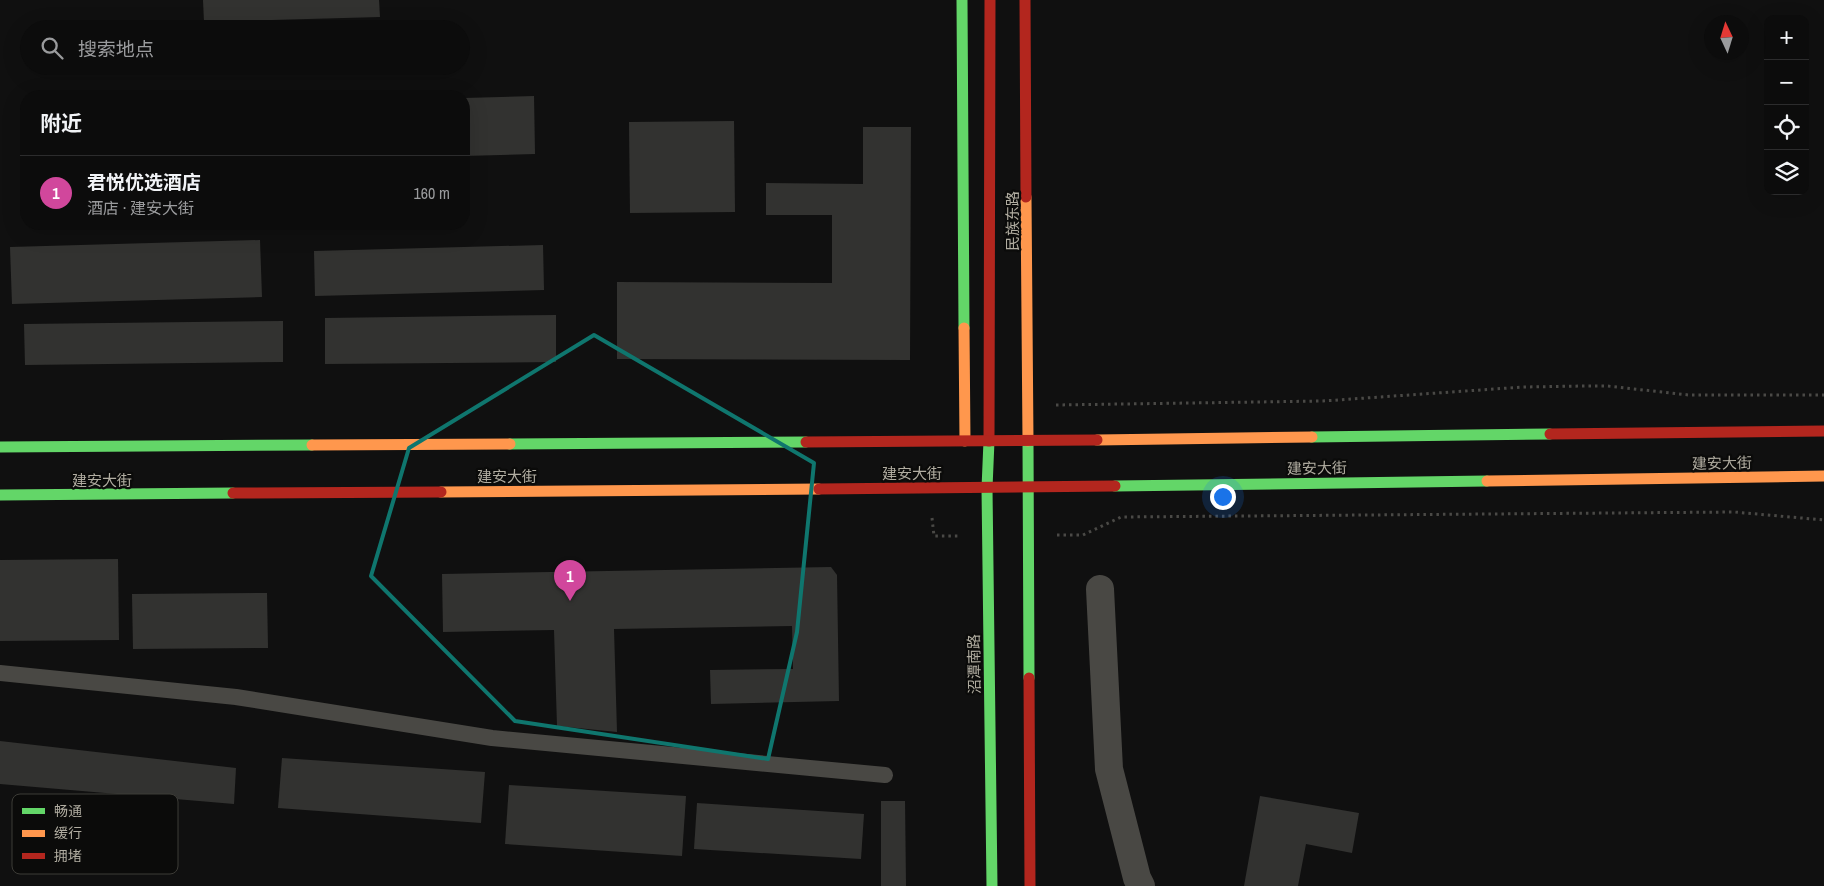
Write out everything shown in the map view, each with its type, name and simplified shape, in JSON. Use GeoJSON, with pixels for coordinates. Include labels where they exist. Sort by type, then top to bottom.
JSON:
{"type":"FeatureCollection","features":[{"type":"Feature","properties":{"kind":"main road"},"geometry":{"type":"LineString","coordinates":[[962,0],[966,442]]}},
{"type":"Feature","properties":{"kind":"main road","name":"民族东路"},"geometry":{"type":"LineString","coordinates":[[989,441],[990,0]]}},
{"type":"Feature","properties":{"kind":"main road","name":"民族东路"},"geometry":{"type":"LineString","coordinates":[[1025,0],[1028,441]]}},
{"type":"Feature","properties":{"kind":"main road","name":"建安大街"},"geometry":{"type":"LineString","coordinates":[[0,447],[966,442],[1824,431]]}},
{"type":"Feature","properties":{"kind":"main road","name":"沼潭南路"},"geometry":{"type":"LineString","coordinates":[[989,441],[987,536],[992,886]]}},
{"type":"Feature","properties":{"kind":"main road"},"geometry":{"type":"LineString","coordinates":[[1028,441],[1030,886]]}},
{"type":"Feature","properties":{"kind":"main road","name":"建安大街"},"geometry":{"type":"LineString","coordinates":[[0,495],[987,488],[1824,476]]}},
{"type":"Feature","properties":{"kind":"street"},"geometry":{"type":"LineString","coordinates":[[1100,589],[1110,770],[1137,878],[1141,886]]}},
{"type":"Feature","properties":{"kind":"lane"},"geometry":{"type":"LineString","coordinates":[[0,672],[236,697],[492,738],[885,775]]}},
{"type":"Feature","properties":{"kind":"path"},"geometry":{"type":"LineString","coordinates":[[1028,405],[1314,401],[1523,387],[1585,386],[1607,386],[1689,395],[1824,395]]}},
{"type":"Feature","properties":{"kind":"path"},"geometry":{"type":"LineString","coordinates":[[1027,535],[1083,535],[1121,517],[1734,512],[1824,520]]}},
{"type":"Feature","properties":{"kind":"path"},"geometry":{"type":"LineString","coordinates":[[925,518],[934,518],[934,536],[987,536]]}},
{"type":"Feature","properties":{"kind":"highlighted area"},"geometry":{"type":"Polygon","coordinates":[[[594,335],[814,463],[797,632],[768,759],[515,721],[371,576],[409,448],[594,335]]]}},
{"type":"Feature","properties":{"kind":"building"},"geometry":{"type":"Polygon","coordinates":[[[203,0],[379,0],[380,17],[204,20],[203,0]]]}},
{"type":"Feature","properties":{"kind":"building"},"geometry":{"type":"Polygon","coordinates":[[[534,96],[535,154],[470,156],[470,98],[534,96]]]}},
{"type":"Feature","properties":{"kind":"building"},"geometry":{"type":"Polygon","coordinates":[[[734,121],[735,212],[630,213],[629,122],[734,121]]]}},
{"type":"Feature","properties":{"kind":"building"},"geometry":{"type":"Polygon","coordinates":[[[863,127],[911,127],[910,360],[617,359],[617,282],[832,283],[832,215],[766,215],[766,183],[863,184],[863,127]]]}},
{"type":"Feature","properties":{"kind":"building"},"geometry":{"type":"Polygon","coordinates":[[[260,240],[262,297],[12,304],[10,247],[260,240]]]}},
{"type":"Feature","properties":{"kind":"building"},"geometry":{"type":"Polygon","coordinates":[[[543,245],[544,290],[315,296],[314,251],[543,245]]]}},
{"type":"Feature","properties":{"kind":"building"},"geometry":{"type":"Polygon","coordinates":[[[556,315],[556,362],[325,364],[325,318],[556,315]]]}},
{"type":"Feature","properties":{"kind":"building"},"geometry":{"type":"Polygon","coordinates":[[[283,321],[283,362],[25,365],[24,324],[283,321]]]}},
{"type":"Feature","properties":{"kind":"building"},"geometry":{"type":"Polygon","coordinates":[[[118,559],[119,640],[0,641],[0,560],[118,559]]]}},
{"type":"Feature","properties":{"kind":"building"},"geometry":{"type":"Polygon","coordinates":[[[831,567],[837,575],[839,701],[711,704],[710,670],[793,669],[792,626],[614,629],[617,732],[557,726],[554,630],[443,632],[442,574],[831,567]]]}},
{"type":"Feature","properties":{"kind":"building"},"geometry":{"type":"Polygon","coordinates":[[[267,593],[268,648],[133,649],[132,594],[267,593]]]}},
{"type":"Feature","properties":{"kind":"building"},"geometry":{"type":"Polygon","coordinates":[[[0,741],[236,768],[234,804],[178,799],[178,794],[117,794],[0,784],[0,741]]]}},
{"type":"Feature","properties":{"kind":"building"},"geometry":{"type":"Polygon","coordinates":[[[282,758],[485,772],[481,823],[278,808],[282,758]]]}},
{"type":"Feature","properties":{"kind":"building"},"geometry":{"type":"Polygon","coordinates":[[[509,785],[686,796],[682,856],[505,844],[509,785]]]}},
{"type":"Feature","properties":{"kind":"building"},"geometry":{"type":"Polygon","coordinates":[[[1260,796],[1359,813],[1352,853],[1306,844],[1298,886],[1244,886],[1260,796]]]}},
{"type":"Feature","properties":{"kind":"building"},"geometry":{"type":"Polygon","coordinates":[[[881,801],[905,801],[906,886],[881,886],[881,801]]]}},
{"type":"Feature","properties":{"kind":"building"},"geometry":{"type":"Polygon","coordinates":[[[697,803],[864,814],[861,859],[694,849],[697,803]]]}},
{"type":"Feature","properties":{"kind":"traffic: fast"},"geometry":{"type":"LineString","coordinates":[[962,0],[964,328]]}},
{"type":"Feature","properties":{"kind":"traffic: fast"},"geometry":{"type":"LineString","coordinates":[[1312,437],[1550,434]]}},
{"type":"Feature","properties":{"kind":"traffic: fast"},"geometry":{"type":"LineString","coordinates":[[989,441],[987,488],[992,886]]}},
{"type":"Feature","properties":{"kind":"traffic: fast"},"geometry":{"type":"LineString","coordinates":[[1028,441],[1029,678]]}},
{"type":"Feature","properties":{"kind":"traffic: fast"},"geometry":{"type":"LineString","coordinates":[[510,444],[806,442]]}},
{"type":"Feature","properties":{"kind":"traffic: fast"},"geometry":{"type":"LineString","coordinates":[[0,447],[312,445]]}},
{"type":"Feature","properties":{"kind":"traffic: fast"},"geometry":{"type":"LineString","coordinates":[[1115,486],[1487,481]]}},
{"type":"Feature","properties":{"kind":"traffic: fast"},"geometry":{"type":"LineString","coordinates":[[0,495],[233,493]]}},
{"type":"Feature","properties":{"kind":"traffic: slow"},"geometry":{"type":"LineString","coordinates":[[1026,197],[1028,441]]}},
{"type":"Feature","properties":{"kind":"traffic: slow"},"geometry":{"type":"LineString","coordinates":[[964,328],[965,441]]}},
{"type":"Feature","properties":{"kind":"traffic: slow"},"geometry":{"type":"LineString","coordinates":[[1097,440],[1312,437]]}},
{"type":"Feature","properties":{"kind":"traffic: slow"},"geometry":{"type":"LineString","coordinates":[[312,445],[510,444]]}},
{"type":"Feature","properties":{"kind":"traffic: slow"},"geometry":{"type":"LineString","coordinates":[[1487,481],[1824,476]]}},
{"type":"Feature","properties":{"kind":"traffic: slow"},"geometry":{"type":"LineString","coordinates":[[441,492],[819,489]]}},
{"type":"Feature","properties":{"kind":"traffic: jam"},"geometry":{"type":"LineString","coordinates":[[989,441],[990,0]]}},
{"type":"Feature","properties":{"kind":"traffic: jam"},"geometry":{"type":"LineString","coordinates":[[1025,0],[1026,197]]}},
{"type":"Feature","properties":{"kind":"traffic: jam"},"geometry":{"type":"LineString","coordinates":[[1550,434],[1824,431]]}},
{"type":"Feature","properties":{"kind":"traffic: jam"},"geometry":{"type":"LineString","coordinates":[[806,442],[1097,440]]}},
{"type":"Feature","properties":{"kind":"traffic: jam"},"geometry":{"type":"LineString","coordinates":[[819,489],[1115,486]]}},
{"type":"Feature","properties":{"kind":"traffic: jam"},"geometry":{"type":"LineString","coordinates":[[233,493],[441,492]]}},
{"type":"Feature","properties":{"kind":"traffic: jam"},"geometry":{"type":"LineString","coordinates":[[1029,678],[1030,886]]}},
{"type":"Feature","properties":{"kind":"place","name":"君悦优选酒店"},"geometry":{"type":"Point","coordinates":[570,601]}}]}
